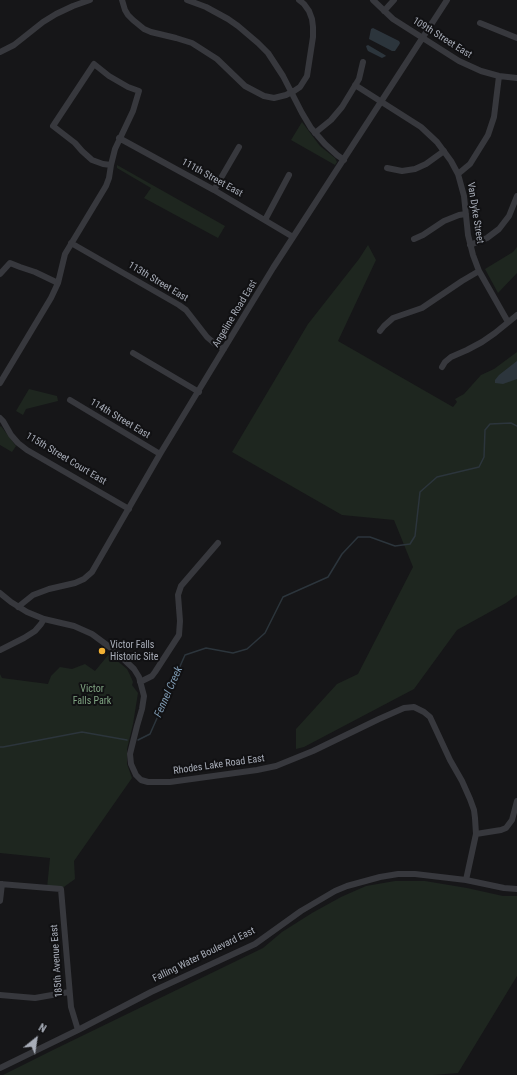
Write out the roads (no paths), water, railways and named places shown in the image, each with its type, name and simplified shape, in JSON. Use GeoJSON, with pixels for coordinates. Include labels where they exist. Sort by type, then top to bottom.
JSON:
{"type":"FeatureCollection","features":[{"type":"Feature","properties":{"kind":"street"},"geometry":{"type":"LineString","coordinates":[[0,52],[14,45],[56,14],[90,0]]}},
{"type":"Feature","properties":{"kind":"street"},"geometry":{"type":"LineString","coordinates":[[122,0],[128,15],[138,24],[151,32],[176,38],[192,44],[217,59],[245,86],[260,94],[270,97],[280,97],[292,92],[300,87],[307,76],[313,37],[313,27],[311,15],[304,4],[298,0]]}},
{"type":"Feature","properties":{"kind":"street"},"geometry":{"type":"LineString","coordinates":[[187,0],[206,7],[228,19],[258,43],[271,58],[283,76],[302,113],[315,133],[325,144],[344,160]]}},
{"type":"Feature","properties":{"kind":"street","name":"109th Street East"},"geometry":{"type":"LineString","coordinates":[[373,0],[393,19],[465,64],[481,71],[499,76],[517,78]]}},
{"type":"Feature","properties":{"kind":"street"},"geometry":{"type":"LineString","coordinates":[[384,11],[394,0]]}},
{"type":"Feature","properties":{"kind":"street","name":"Angeline Road East"},"geometry":{"type":"LineString","coordinates":[[18,607],[33,595],[49,589],[75,583],[92,572],[160,454],[224,349],[294,237],[447,0]]}},
{"type":"Feature","properties":{"kind":"street"},"geometry":{"type":"LineString","coordinates":[[480,23],[517,38]]}},
{"type":"Feature","properties":{"kind":"street"},"geometry":{"type":"LineString","coordinates":[[315,133],[338,113],[361,74],[363,62]]}},
{"type":"Feature","properties":{"kind":"street"},"geometry":{"type":"LineString","coordinates":[[0,383],[51,298],[58,283],[63,259],[71,243],[106,186],[115,149],[133,111],[139,91],[128,87],[109,76],[94,64],[53,126],[75,143],[92,160],[110,165]]}},
{"type":"Feature","properties":{"kind":"street"},"geometry":{"type":"LineString","coordinates":[[458,174],[470,164],[488,135],[494,117],[499,76]]}},
{"type":"Feature","properties":{"kind":"street","name":"Van Dyke Street"},"geometry":{"type":"LineString","coordinates":[[355,86],[421,127],[434,138],[451,161],[458,174],[464,196],[470,245],[480,271]]}},
{"type":"Feature","properties":{"kind":"street","name":"111th Street East"},"geometry":{"type":"LineString","coordinates":[[120,138],[214,190],[294,237]]}},
{"type":"Feature","properties":{"kind":"street"},"geometry":{"type":"LineString","coordinates":[[214,190],[239,146]]}},
{"type":"Feature","properties":{"kind":"street"},"geometry":{"type":"LineString","coordinates":[[387,168],[402,171],[415,169],[426,164],[444,151]]}},
{"type":"Feature","properties":{"kind":"street"},"geometry":{"type":"LineString","coordinates":[[265,220],[289,175]]}},
{"type":"Feature","properties":{"kind":"street"},"geometry":{"type":"LineString","coordinates":[[470,245],[487,238],[499,229],[509,216],[517,196]]}},
{"type":"Feature","properties":{"kind":"street"},"geometry":{"type":"LineString","coordinates":[[414,239],[428,232],[444,220],[466,214]]}},
{"type":"Feature","properties":{"kind":"street","name":"113th Street East"},"geometry":{"type":"LineString","coordinates":[[71,243],[179,305],[186,310],[206,337],[224,349]]}},
{"type":"Feature","properties":{"kind":"street"},"geometry":{"type":"LineString","coordinates":[[0,274],[10,263],[35,272],[58,283]]}},
{"type":"Feature","properties":{"kind":"street"},"geometry":{"type":"LineString","coordinates":[[380,331],[393,318],[422,308],[462,281],[480,271],[508,322]]}},
{"type":"Feature","properties":{"kind":"street"},"geometry":{"type":"LineString","coordinates":[[442,368],[445,362],[451,357],[482,342],[517,315]]}},
{"type":"Feature","properties":{"kind":"street"},"geometry":{"type":"LineString","coordinates":[[134,353],[199,392]]}},
{"type":"Feature","properties":{"kind":"street","name":"114th Street East"},"geometry":{"type":"LineString","coordinates":[[70,400],[160,454]]}},
{"type":"Feature","properties":{"kind":"street","name":"115th Street Court East"},"geometry":{"type":"LineString","coordinates":[[0,418],[18,443],[27,450],[129,509]]}},
{"type":"Feature","properties":{"kind":"street"},"geometry":{"type":"LineString","coordinates":[[140,682],[152,676],[179,635],[180,621],[178,595],[181,586],[218,543]]}},
{"type":"Feature","properties":{"kind":"street","name":"Rhodes Lake Road East"},"geometry":{"type":"LineString","coordinates":[[0,592],[26,612],[44,619],[74,626],[92,634],[130,664],[137,673],[144,696],[130,758],[132,768],[136,775],[142,780],[148,782],[170,782],[276,766],[313,751],[393,712],[404,708],[414,708],[420,710],[430,717],[447,754],[462,781],[475,818],[476,834],[466,880]]}},
{"type":"Feature","properties":{"kind":"street"},"geometry":{"type":"LineString","coordinates":[[0,650],[35,631],[42,624],[44,619]]}},
{"type":"Feature","properties":{"kind":"street"},"geometry":{"type":"LineString","coordinates":[[476,834],[506,828],[512,820],[517,802]]}},
{"type":"Feature","properties":{"kind":"street","name":"Falling Water Boulevard East"},"geometry":{"type":"LineString","coordinates":[[0,1068],[151,992],[255,944],[301,911],[347,886],[380,877],[398,874],[415,874],[466,880]]}},
{"type":"Feature","properties":{"kind":"street"},"geometry":{"type":"LineString","coordinates":[[466,880],[504,888],[517,889]]}},
{"type":"Feature","properties":{"kind":"street"},"geometry":{"type":"LineString","coordinates":[[0,901],[1,884]]}},
{"type":"Feature","properties":{"kind":"street","name":"185th Avenue East"},"geometry":{"type":"LineString","coordinates":[[1,884],[61,889],[69,992],[71,1007],[78,1030]]}},
{"type":"Feature","properties":{"kind":"street"},"geometry":{"type":"LineString","coordinates":[[0,995],[35,998],[69,992]]}},
{"type":"Feature","properties":{"kind":"waterway","name":"Fennel Creek"},"geometry":{"type":"LineString","coordinates":[[138,740],[150,734],[185,655],[206,648],[233,653],[247,649],[265,633],[283,597],[328,577],[342,554],[358,537],[370,537],[395,546],[410,544],[415,536],[420,492],[437,477],[479,467],[484,457],[485,430],[490,424],[511,423],[517,426]]}},
{"type":"Feature","properties":{"kind":"waterway","name":"Fennel Creek"},"geometry":{"type":"LineString","coordinates":[[0,747],[82,732],[127,740]]}},
{"type":"Feature","properties":{"kind":"place","name":"Victor Falls Historic Site"},"geometry":{"type":"Point","coordinates":[102,651]}},
{"type":"Feature","properties":{"kind":"park label","name":"Victor Falls Park"},"geometry":{"type":"Point","coordinates":[92,694]}}]}
